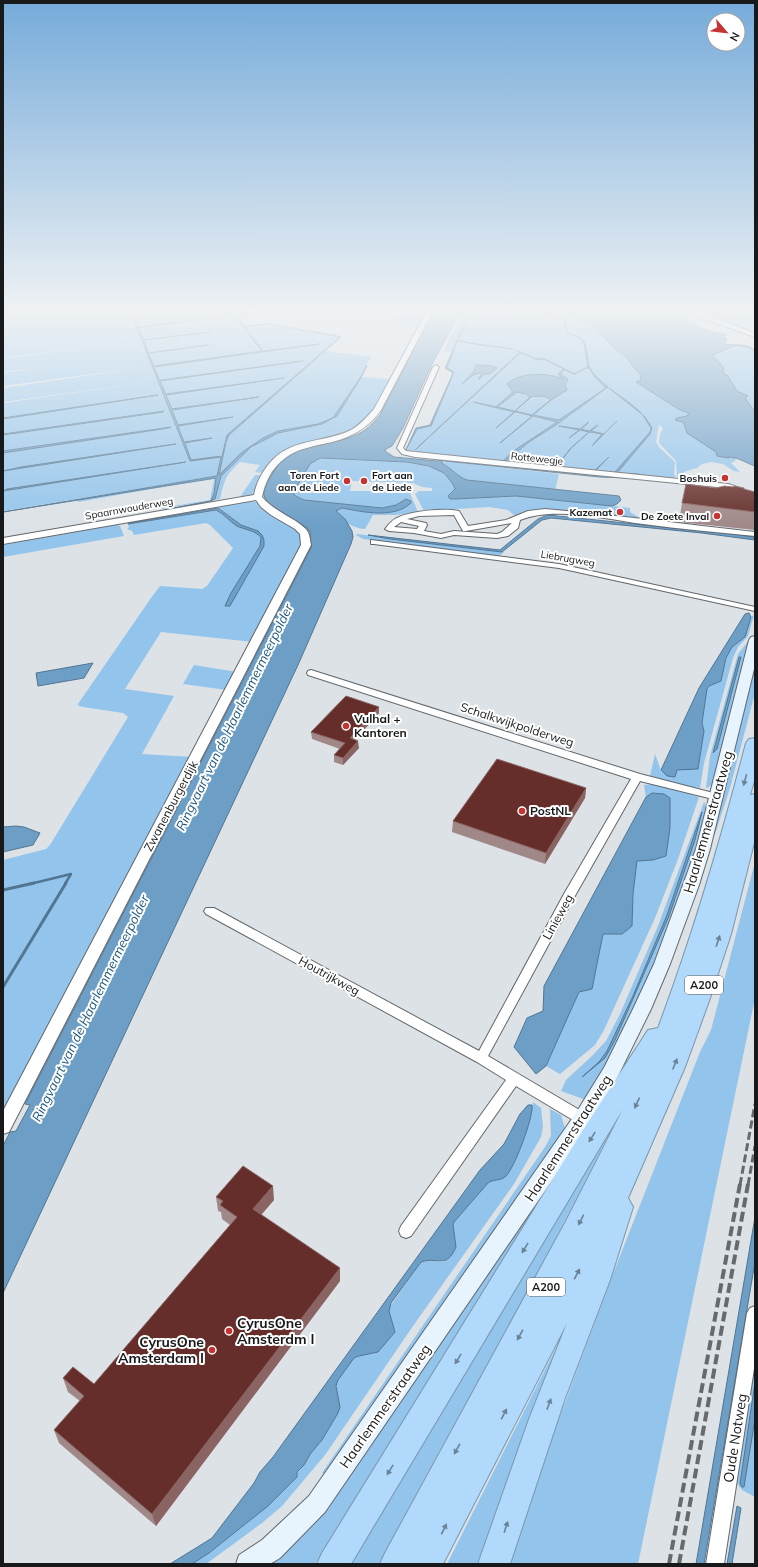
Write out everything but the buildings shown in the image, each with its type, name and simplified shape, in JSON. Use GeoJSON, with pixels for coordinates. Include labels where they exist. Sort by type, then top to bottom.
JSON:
{"type":"FeatureCollection","features":[{"type":"Feature","properties":{"kind":"highway","name":"A200"},"geometry":{"type":"LineString","coordinates":[[396,1564],[592,1199],[643,1090],[667,1032],[708,916],[755,743]]}},
{"type":"Feature","properties":{"kind":"highway","name":"A200"},"geometry":{"type":"LineString","coordinates":[[426,1564],[602,1226],[632,1164],[658,1104],[686,1034],[721,933],[734,888],[755,800]]}},
{"type":"Feature","properties":{"kind":"highway","name":"A200"},"geometry":{"type":"LineString","coordinates":[[333,1564],[594,1134],[678,1002]]}},
{"type":"Feature","properties":{"kind":"highway","name":"A200"},"geometry":{"type":"LineString","coordinates":[[494,1564],[543,1420],[613,1233],[632,1164]]}},
{"type":"Feature","properties":{"kind":"main road","name":"Haarlemmerstraatweg"},"geometry":{"type":"LineString","coordinates":[[248,1564],[271,1549],[317,1504],[583,1118],[612,1071],[662,964],[703,849],[755,640]]}},
{"type":"Feature","properties":{"kind":"street"},"geometry":{"type":"LineString","coordinates":[[258,497],[262,481],[274,462],[285,452],[299,446],[342,436],[354,431],[368,422],[377,410],[392,382]]}},
{"type":"Feature","properties":{"kind":"street","name":"Rottewegje"},"geometry":{"type":"LineString","coordinates":[[429,382],[400,448],[404,453],[597,474],[728,486],[745,494],[755,507]]}},
{"type":"Feature","properties":{"kind":"street","name":"Spaarnwouderweg"},"geometry":{"type":"LineString","coordinates":[[3,541],[258,497]]}},
{"type":"Feature","properties":{"kind":"street","name":"Zwanenburgerdijk"},"geometry":{"type":"LineString","coordinates":[[3,1127],[306,545],[304,534],[298,527],[274,513],[264,505],[258,497]]}},
{"type":"Feature","properties":{"kind":"street"},"geometry":{"type":"LineString","coordinates":[[466,529],[456,513],[413,515],[402,518],[392,524],[389,529],[440,536],[466,529],[516,520],[531,513],[545,511],[606,516],[643,522],[755,534]]}},
{"type":"Feature","properties":{"kind":"street"},"geometry":{"type":"LineString","coordinates":[[402,518],[401,520],[403,521],[421,524],[423,526],[420,531],[417,532]]}},
{"type":"Feature","properties":{"kind":"street"},"geometry":{"type":"LineString","coordinates":[[454,533],[497,536],[511,530],[515,526],[516,520]]}},
{"type":"Feature","properties":{"kind":"street","name":"Liebrugweg"},"geometry":{"type":"LineString","coordinates":[[374,542],[559,566],[755,609]]}},
{"type":"Feature","properties":{"kind":"street","name":"Schalkwijkpolderweg"},"geometry":{"type":"LineString","coordinates":[[311,673],[637,777],[717,797]]}},
{"type":"Feature","properties":{"kind":"street","name":"Linieweg"},"geometry":{"type":"LineString","coordinates":[[481,1058],[570,894],[637,777]]}},
{"type":"Feature","properties":{"kind":"street","name":"Houtrijkweg"},"geometry":{"type":"LineString","coordinates":[[210,911],[481,1058]]}},
{"type":"Feature","properties":{"kind":"street"},"geometry":{"type":"LineString","coordinates":[[481,1058],[583,1118]]}},
{"type":"Feature","properties":{"kind":"street"},"geometry":{"type":"LineString","coordinates":[[406,1231],[514,1078]]}},
{"type":"Feature","properties":{"kind":"street","name":"Oude Notweg"},"geometry":{"type":"LineString","coordinates":[[714,1564],[755,1313]]}},
{"type":"Feature","properties":{"kind":"shaded area"},"geometry":{"type":"Polygon","coordinates":[[[3,382],[32,382],[3,386],[3,382]]]}},
{"type":"Feature","properties":{"kind":"shaded area"},"geometry":{"type":"Polygon","coordinates":[[[43,382],[146,382],[3,402],[3,388],[43,382]]]}},
{"type":"Feature","properties":{"kind":"shaded area"},"geometry":{"type":"Polygon","coordinates":[[[146,382],[159,382],[190,461],[209,458],[191,460],[185,444],[186,442],[183,441],[178,426],[179,425],[177,424],[166,397],[167,394],[164,393],[159,382],[289,382],[227,435],[222,454],[219,456],[222,458],[217,476],[3,511],[3,491],[183,462],[3,490],[3,452],[170,427],[3,451],[3,435],[164,411],[3,434],[3,403],[146,382]]]}},
{"type":"Feature","properties":{"kind":"shaded area"},"geometry":{"type":"Polygon","coordinates":[[[290,382],[357,382],[333,418],[318,424],[278,431],[263,438],[241,453],[219,475],[226,442],[229,435],[290,382]]]}},
{"type":"Feature","properties":{"kind":"shaded area"},"geometry":{"type":"Polygon","coordinates":[[[358,382],[388,382],[369,417],[348,432],[300,444],[285,450],[272,461],[264,473],[255,472],[260,465],[240,462],[226,478],[220,499],[215,500],[221,476],[243,454],[262,440],[278,433],[322,424],[337,416],[358,382]]]}},
{"type":"Feature","properties":{"kind":"shaded area"},"geometry":{"type":"Polygon","coordinates":[[[450,382],[464,382],[462,384],[464,382],[488,382],[420,445],[414,452],[415,454],[406,452],[417,429],[431,426],[450,382]]]}},
{"type":"Feature","properties":{"kind":"shaded area"},"geometry":{"type":"Polygon","coordinates":[[[489,382],[508,382],[507,384],[513,392],[497,406],[517,392],[526,394],[530,397],[517,410],[536,397],[545,396],[550,398],[535,413],[551,400],[567,390],[563,382],[637,382],[680,410],[689,413],[687,416],[677,418],[675,420],[683,422],[687,433],[709,445],[716,452],[717,456],[736,458],[735,461],[731,463],[740,472],[734,471],[723,464],[711,462],[686,471],[677,477],[676,461],[659,443],[660,434],[663,429],[659,424],[656,442],[659,447],[675,462],[674,474],[676,477],[670,479],[616,473],[651,432],[652,428],[647,419],[651,428],[650,432],[615,473],[595,471],[607,459],[593,472],[506,461],[521,448],[607,389],[606,388],[558,421],[512,411],[514,413],[557,422],[520,447],[503,461],[489,461],[416,453],[416,450],[489,382]]]}},
{"type":"Feature","properties":{"kind":"shaded area"},"geometry":{"type":"Polygon","coordinates":[[[730,382],[755,382],[755,413],[730,382]]]}},
{"type":"Feature","properties":{"kind":"shaded area"},"geometry":{"type":"Polygon","coordinates":[[[319,458],[408,462],[429,466],[444,473],[452,483],[455,489],[450,498],[451,499],[516,496],[603,505],[594,495],[463,481],[440,463],[444,461],[559,474],[555,490],[619,496],[621,500],[614,506],[630,508],[630,512],[643,520],[613,515],[546,509],[532,510],[516,517],[508,510],[489,507],[424,511],[415,494],[419,491],[432,491],[432,488],[422,487],[413,483],[352,481],[350,491],[409,491],[418,512],[396,515],[373,515],[365,529],[352,526],[338,515],[336,511],[342,508],[385,513],[406,507],[403,500],[396,505],[382,508],[304,500],[294,494],[294,491],[310,464],[319,458]]]}},
{"type":"Feature","properties":{"kind":"shaded area"},"geometry":{"type":"Polygon","coordinates":[[[255,475],[262,475],[252,495],[224,502],[223,500],[240,497],[255,475]]]}},
{"type":"Feature","properties":{"kind":"shaded area"},"geometry":{"type":"Polygon","coordinates":[[[214,478],[217,479],[211,501],[162,509],[161,508],[210,500],[214,479],[79,502],[77,500],[214,478]]]}},
{"type":"Feature","properties":{"kind":"shaded area"},"geometry":{"type":"Polygon","coordinates":[[[246,500],[256,502],[291,525],[299,532],[302,545],[253,642],[161,632],[125,689],[174,696],[142,754],[193,757],[62,1004],[58,1005],[3,1113],[3,860],[46,849],[50,845],[128,717],[123,713],[83,707],[79,706],[78,704],[151,598],[160,586],[202,589],[207,586],[233,548],[210,525],[206,523],[134,535],[132,531],[127,529],[129,527],[128,524],[216,510],[222,513],[237,526],[252,531],[261,537],[260,546],[231,593],[230,606],[264,546],[264,540],[258,531],[241,525],[218,508],[220,505],[246,500]]]}},
{"type":"Feature","properties":{"kind":"shaded area"},"geometry":{"type":"Polygon","coordinates":[[[117,525],[120,526],[124,536],[3,557],[3,545],[117,525]]]}},
{"type":"Feature","properties":{"kind":"shaded area"},"geometry":{"type":"Polygon","coordinates":[[[356,535],[504,552],[499,556],[363,539],[356,535]]]}},
{"type":"Feature","properties":{"kind":"shaded area"},"geometry":{"type":"Polygon","coordinates":[[[754,615],[748,636],[738,647],[733,658],[704,763],[700,788],[673,784],[654,779],[655,777],[650,776],[655,754],[661,771],[668,777],[677,770],[698,768],[704,731],[702,723],[707,689],[709,686],[721,681],[726,658],[732,647],[745,637],[751,617],[754,615]]]}},
{"type":"Feature","properties":{"kind":"shaded area"},"geometry":{"type":"Polygon","coordinates":[[[753,635],[715,782],[706,788],[710,756],[738,654],[753,635]]]}},
{"type":"Feature","properties":{"kind":"shaded area"},"geometry":{"type":"Polygon","coordinates":[[[755,660],[755,693],[730,788],[715,834],[712,836],[755,660]]]}},
{"type":"Feature","properties":{"kind":"shaded area"},"geometry":{"type":"Polygon","coordinates":[[[194,665],[237,672],[227,690],[183,684],[194,665]]]}},
{"type":"Feature","properties":{"kind":"shaded area"},"geometry":{"type":"Polygon","coordinates":[[[653,784],[699,797],[678,859],[655,918],[604,1030],[595,1045],[560,1074],[546,1066],[579,992],[592,989],[603,934],[622,934],[632,926],[633,894],[637,861],[653,860],[664,794],[653,793],[646,797],[644,785],[653,784]]]}},
{"type":"Feature","properties":{"kind":"shaded area"},"geometry":{"type":"Polygon","coordinates":[[[704,802],[707,807],[705,823],[665,940],[618,1046],[586,1100],[561,1091],[566,1080],[606,1041],[620,1014],[658,926],[704,802]]]}},
{"type":"Feature","properties":{"kind":"shaded area"},"geometry":{"type":"Polygon","coordinates":[[[755,862],[755,998],[638,1564],[509,1564],[543,1461],[611,1279],[700,1052],[711,1030],[755,862]]]}},
{"type":"Feature","properties":{"kind":"shaded area"},"geometry":{"type":"Polygon","coordinates":[[[602,1099],[360,1497],[315,1564],[266,1564],[602,1099]]]}},
{"type":"Feature","properties":{"kind":"shaded area"},"geometry":{"type":"Polygon","coordinates":[[[625,1100],[567,1217],[379,1564],[350,1564],[625,1100]]]}},
{"type":"Feature","properties":{"kind":"shaded area"},"geometry":{"type":"Polygon","coordinates":[[[533,1102],[541,1108],[543,1126],[541,1137],[514,1184],[413,1326],[325,1455],[282,1506],[262,1523],[206,1564],[192,1564],[246,1524],[297,1477],[297,1473],[322,1440],[338,1413],[340,1407],[336,1386],[338,1380],[351,1360],[359,1356],[378,1352],[395,1332],[389,1308],[421,1262],[425,1260],[443,1262],[455,1249],[454,1222],[488,1183],[505,1178],[530,1118],[533,1102]]]}},
{"type":"Feature","properties":{"kind":"shaded area"},"geometry":{"type":"Polygon","coordinates":[[[550,1109],[561,1115],[565,1128],[558,1142],[327,1476],[322,1473],[545,1147],[551,1136],[550,1109]]]}},
{"type":"Feature","properties":{"kind":"shaded area"},"geometry":{"type":"Polygon","coordinates":[[[563,1334],[481,1564],[447,1564],[563,1334]]]}},
{"type":"Feature","properties":{"kind":"shaded area"},"geometry":{"type":"Polygon","coordinates":[[[755,1341],[755,1382],[740,1484],[744,1486],[755,1419],[755,1497],[742,1490],[736,1482],[755,1341]]]}},
{"type":"Feature","properties":{"kind":"water"},"geometry":{"type":"Polygon","coordinates":[[[159,382],[161,382],[166,394],[255,382],[166,395],[172,409],[259,397],[172,410],[178,425],[233,417],[178,426],[184,442],[212,438],[185,443],[191,460],[222,456],[227,435],[289,382],[229,435],[226,442],[219,475],[241,453],[263,438],[278,431],[318,424],[333,418],[358,382],[337,416],[322,424],[278,433],[251,447],[221,476],[215,499],[211,501],[214,493],[216,478],[3,512],[217,476],[221,457],[190,461],[159,382]]]}},
{"type":"Feature","properties":{"kind":"water","name":"Ringvaart van de Haarlemmermeerpolder"},"geometry":{"type":"Polygon","coordinates":[[[397,382],[424,382],[403,428],[392,446],[385,451],[394,457],[437,461],[444,460],[441,463],[460,477],[467,480],[619,496],[621,500],[612,506],[516,496],[450,499],[448,496],[455,489],[453,485],[444,473],[429,466],[407,462],[320,458],[310,464],[294,491],[294,495],[304,500],[382,508],[396,505],[406,499],[411,501],[411,503],[404,508],[387,513],[342,508],[336,511],[345,519],[352,531],[353,537],[351,544],[298,665],[3,1293],[3,1146],[10,1132],[16,1131],[30,1105],[25,1104],[311,548],[310,532],[307,528],[266,500],[264,494],[265,486],[280,462],[288,455],[308,447],[350,437],[363,431],[380,415],[397,382]]]}},
{"type":"Feature","properties":{"kind":"water"},"geometry":{"type":"Polygon","coordinates":[[[450,382],[431,426],[417,429],[405,452],[416,428],[430,425],[450,382]]]}},
{"type":"Feature","properties":{"kind":"water"},"geometry":{"type":"Polygon","coordinates":[[[488,382],[489,382],[415,450],[488,382]]]}},
{"type":"Feature","properties":{"kind":"water"},"geometry":{"type":"Polygon","coordinates":[[[509,382],[566,382],[565,385],[567,390],[551,400],[533,415],[559,420],[606,388],[600,382],[608,387],[556,425],[529,442],[506,461],[503,461],[515,450],[557,422],[533,416],[500,443],[532,416],[515,412],[496,428],[514,412],[473,402],[496,407],[513,392],[507,384],[509,382]],[[517,392],[497,407],[515,411],[530,397],[526,394],[517,392]],[[532,397],[515,411],[532,415],[550,400],[547,397],[532,397]]]}},
{"type":"Feature","properties":{"kind":"water"},"geometry":{"type":"Polygon","coordinates":[[[636,382],[732,382],[737,391],[748,396],[745,398],[755,412],[755,466],[735,458],[717,456],[716,452],[687,433],[683,422],[675,420],[677,418],[687,416],[689,413],[680,410],[636,382]]]}},
{"type":"Feature","properties":{"kind":"water"},"geometry":{"type":"Polygon","coordinates":[[[609,388],[633,406],[643,415],[609,388]]]}},
{"type":"Feature","properties":{"kind":"water"},"geometry":{"type":"Polygon","coordinates":[[[158,395],[3,419],[3,418],[158,395]]]}},
{"type":"Feature","properties":{"kind":"water"},"geometry":{"type":"Polygon","coordinates":[[[164,411],[163,412],[3,435],[3,434],[164,411]]]}},
{"type":"Feature","properties":{"kind":"water"},"geometry":{"type":"Polygon","coordinates":[[[643,415],[652,428],[650,434],[617,473],[637,474],[671,480],[593,472],[609,457],[595,471],[612,473],[616,471],[650,432],[651,428],[643,415]]]}},
{"type":"Feature","properties":{"kind":"water"},"geometry":{"type":"Polygon","coordinates":[[[589,422],[581,429],[589,431],[598,425],[591,431],[604,434],[592,446],[602,434],[580,430],[569,438],[579,430],[559,426],[580,429],[589,422]]]}},
{"type":"Feature","properties":{"kind":"water"},"geometry":{"type":"Polygon","coordinates":[[[171,427],[169,428],[3,453],[3,451],[171,427]]]}},
{"type":"Feature","properties":{"kind":"water"},"geometry":{"type":"Polygon","coordinates":[[[176,444],[3,471],[21,467],[176,444]]]}},
{"type":"Feature","properties":{"kind":"water"},"geometry":{"type":"Polygon","coordinates":[[[445,461],[626,478],[599,477],[445,461]]]}},
{"type":"Feature","properties":{"kind":"water"},"geometry":{"type":"Polygon","coordinates":[[[186,462],[3,491],[7,489],[186,462]]]}},
{"type":"Feature","properties":{"kind":"water"},"geometry":{"type":"Polygon","coordinates":[[[525,465],[556,467],[593,472],[525,465]]]}},
{"type":"Feature","properties":{"kind":"water"},"geometry":{"type":"Polygon","coordinates":[[[218,508],[241,525],[258,531],[264,540],[264,546],[230,606],[225,606],[231,593],[260,546],[261,537],[252,531],[237,526],[222,513],[216,510],[128,524],[218,508]]]}},
{"type":"Feature","properties":{"kind":"water"},"geometry":{"type":"Polygon","coordinates":[[[548,515],[731,534],[753,537],[755,540],[702,533],[551,518],[542,520],[502,552],[368,535],[500,550],[538,519],[548,515]]]}},
{"type":"Feature","properties":{"kind":"water"},"geometry":{"type":"Polygon","coordinates":[[[749,613],[751,617],[745,637],[732,647],[726,658],[721,681],[709,686],[707,689],[702,723],[704,731],[698,769],[677,770],[675,777],[667,776],[661,770],[699,688],[745,614],[749,613]]]}},
{"type":"Feature","properties":{"kind":"water"},"geometry":{"type":"Polygon","coordinates":[[[739,657],[741,657],[717,749],[713,753],[739,657]]]}},
{"type":"Feature","properties":{"kind":"water"},"geometry":{"type":"Polygon","coordinates":[[[93,663],[84,678],[38,686],[36,673],[93,663]]]}},
{"type":"Feature","properties":{"kind":"water"},"geometry":{"type":"Polygon","coordinates":[[[652,793],[664,794],[670,798],[670,828],[666,856],[653,860],[637,861],[633,894],[632,926],[622,934],[603,934],[592,989],[579,992],[546,1066],[536,1074],[514,1047],[527,1018],[543,1011],[544,986],[646,797],[652,793]]]}},
{"type":"Feature","properties":{"kind":"water"},"geometry":{"type":"Polygon","coordinates":[[[702,812],[695,840],[669,916],[615,1040],[605,1058],[582,1077],[599,1062],[607,1051],[633,996],[667,915],[702,812]]]}},
{"type":"Feature","properties":{"kind":"water"},"geometry":{"type":"Polygon","coordinates":[[[3,827],[24,827],[40,833],[33,845],[3,852],[3,827]]]}},
{"type":"Feature","properties":{"kind":"water"},"geometry":{"type":"Polygon","coordinates":[[[528,1105],[532,1105],[532,1111],[527,1131],[509,1172],[505,1177],[488,1183],[454,1222],[453,1225],[456,1247],[449,1258],[441,1261],[432,1260],[421,1262],[391,1303],[389,1311],[395,1332],[378,1352],[354,1358],[338,1380],[336,1386],[340,1407],[338,1413],[322,1440],[311,1453],[304,1465],[297,1472],[297,1477],[268,1506],[209,1553],[192,1564],[170,1564],[212,1538],[254,1483],[260,1472],[273,1457],[480,1170],[504,1144],[520,1114],[528,1105]]]}},
{"type":"Feature","properties":{"kind":"water"},"geometry":{"type":"Polygon","coordinates":[[[755,1217],[755,1262],[704,1564],[696,1564],[755,1217]]]}},
{"type":"Feature","properties":{"kind":"water"},"geometry":{"type":"Polygon","coordinates":[[[755,1382],[755,1419],[744,1487],[742,1487],[740,1484],[755,1382]]]}},
{"type":"Feature","properties":{"kind":"water"},"geometry":{"type":"Polygon","coordinates":[[[737,1506],[741,1508],[732,1564],[727,1564],[737,1506]]]}},
{"type":"Feature","properties":{"kind":"waterway"},"geometry":{"type":"LineString","coordinates":[[30,884],[71,874],[65,884]]}},
{"type":"Feature","properties":{"kind":"waterway"},"geometry":{"type":"LineString","coordinates":[[3,890],[34,883]]}},
{"type":"Feature","properties":{"kind":"waterway"},"geometry":{"type":"LineString","coordinates":[[3,987],[66,883]]}},
{"type":"Feature","properties":{"kind":"railway"},"geometry":{"type":"LineString","coordinates":[[740,1185],[755,1104]]}},
{"type":"Feature","properties":{"kind":"railway"},"geometry":{"type":"LineString","coordinates":[[748,1185],[755,1146]]}},
{"type":"Feature","properties":{"kind":"railway"},"geometry":{"type":"LineString","coordinates":[[669,1564],[740,1184]]}},
{"type":"Feature","properties":{"kind":"railway"},"geometry":{"type":"LineString","coordinates":[[679,1564],[748,1184]]}},
{"type":"Feature","properties":{"kind":"place","name":"Boshuis"},"geometry":{"type":"Point","coordinates":[725,478]}},
{"type":"Feature","properties":{"kind":"place","name":"Toren Fort aan de Liede"},"geometry":{"type":"Point","coordinates":[347,481]}},
{"type":"Feature","properties":{"kind":"place","name":"Fort aan de Liede"},"geometry":{"type":"Point","coordinates":[364,481]}},
{"type":"Feature","properties":{"kind":"place","name":"Kazemat"},"geometry":{"type":"Point","coordinates":[620,512]}},
{"type":"Feature","properties":{"kind":"place","name":"De Zoete Inval"},"geometry":{"type":"Point","coordinates":[717,516]}},
{"type":"Feature","properties":{"kind":"place","name":"Vulhal + Kantoren"},"geometry":{"type":"Point","coordinates":[346,726]}},
{"type":"Feature","properties":{"kind":"place","name":"PostNL"},"geometry":{"type":"Point","coordinates":[522,811]}},
{"type":"Feature","properties":{"kind":"place","name":"CyrusOne Amsterdm I"},"geometry":{"type":"Point","coordinates":[229,1331]}},
{"type":"Feature","properties":{"kind":"place","name":"CyrusOne Amsterdam I"},"geometry":{"type":"Point","coordinates":[212,1350]}}]}
